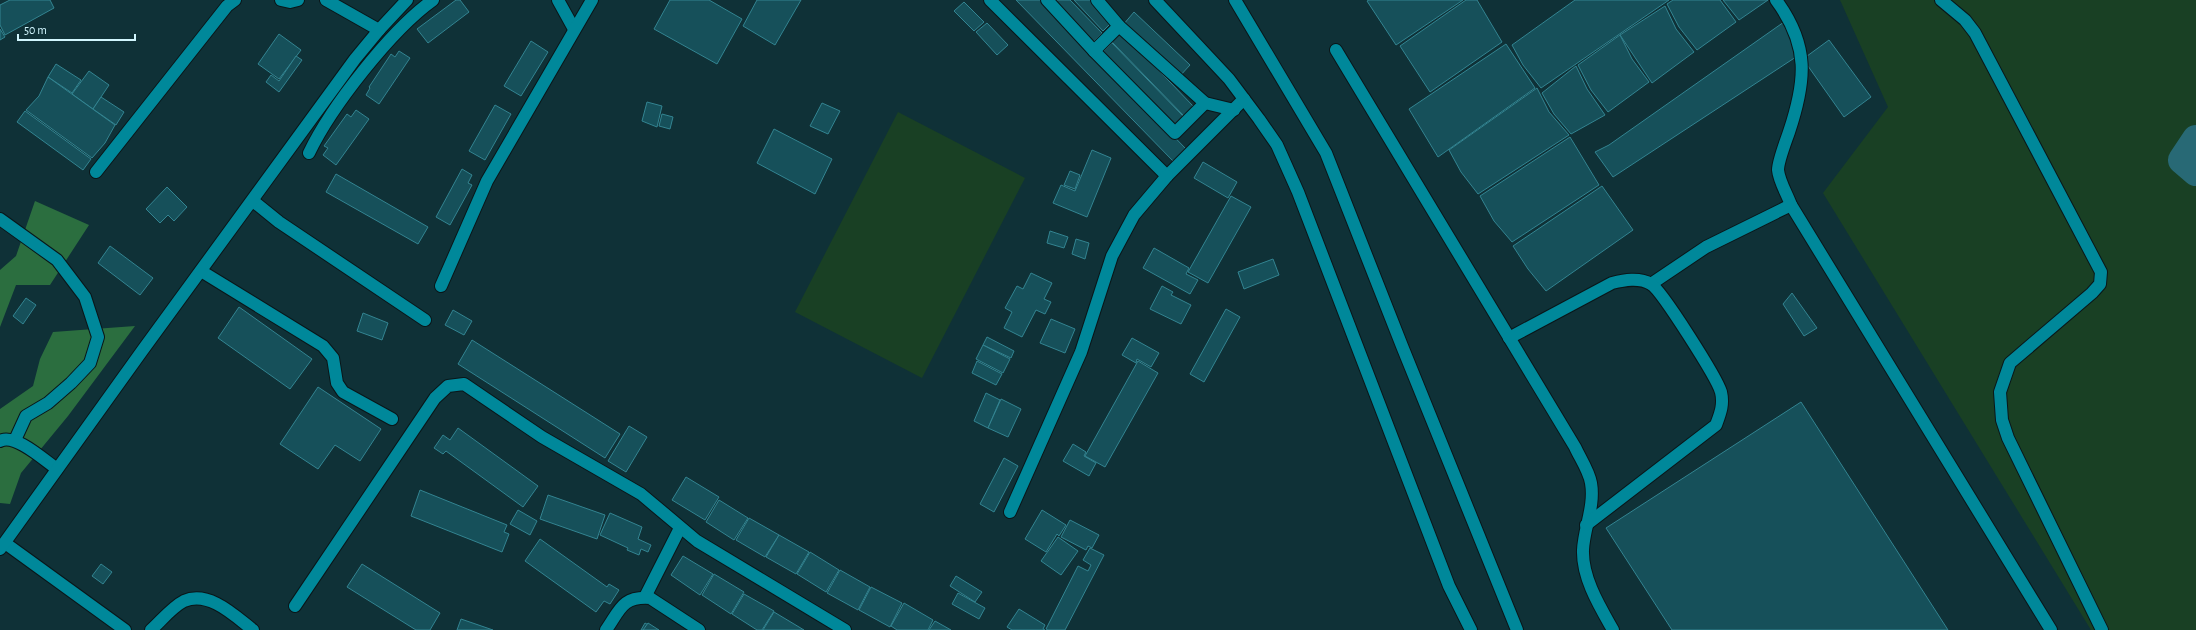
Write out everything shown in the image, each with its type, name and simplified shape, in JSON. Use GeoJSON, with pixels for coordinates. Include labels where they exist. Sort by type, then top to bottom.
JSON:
{"type":"FeatureCollection","features":[{"type":"Feature","properties":{"kind":"street"},"geometry":{"type":"LineString","coordinates":[[96,172],[227,6],[235,0]]}},
{"type":"Feature","properties":{"kind":"street"},"geometry":{"type":"LineString","coordinates":[[281,0],[290,2],[298,0]]}},
{"type":"Feature","properties":{"kind":"street"},"geometry":{"type":"LineString","coordinates":[[326,0],[379,30]]}},
{"type":"Feature","properties":{"kind":"street"},"geometry":{"type":"LineString","coordinates":[[125,630],[2,546],[201,271],[379,30],[407,0]]}},
{"type":"Feature","properties":{"kind":"street"},"geometry":{"type":"LineString","coordinates":[[309,154],[318,135],[362,74],[395,35],[433,0]]}},
{"type":"Feature","properties":{"kind":"street"},"geometry":{"type":"LineString","coordinates":[[558,0],[574,29]]}},
{"type":"Feature","properties":{"kind":"street"},"geometry":{"type":"LineString","coordinates":[[441,286],[486,181],[592,0]]}},
{"type":"Feature","properties":{"kind":"street"},"geometry":{"type":"LineString","coordinates":[[990,0],[1167,176]]}},
{"type":"Feature","properties":{"kind":"street"},"geometry":{"type":"LineString","coordinates":[[1047,0],[1094,51],[1175,133],[1205,104]]}},
{"type":"Feature","properties":{"kind":"street"},"geometry":{"type":"LineString","coordinates":[[1097,0],[1119,26],[1205,104],[1234,110]]}},
{"type":"Feature","properties":{"kind":"street"},"geometry":{"type":"LineString","coordinates":[[1155,0],[1229,79],[1277,145],[1298,192],[1377,394],[1449,586],[1471,630]]}},
{"type":"Feature","properties":{"kind":"street"},"geometry":{"type":"LineString","coordinates":[[1235,0],[1326,153],[1517,630]]}},
{"type":"Feature","properties":{"kind":"street"},"geometry":{"type":"LineString","coordinates":[[1776,0],[1786,13],[1799,45],[1803,70],[1797,109],[1778,170],[1791,205],[2051,630]]}},
{"type":"Feature","properties":{"kind":"street"},"geometry":{"type":"LineString","coordinates":[[1941,0],[1965,20],[1975,33],[2093,253],[2101,272],[2100,284],[2092,292],[2010,363],[2000,392],[2002,420],[2008,438],[2102,630]]}},
{"type":"Feature","properties":{"kind":"street"},"geometry":{"type":"LineString","coordinates":[[1094,51],[1119,26]]}},
{"type":"Feature","properties":{"kind":"street"},"geometry":{"type":"LineString","coordinates":[[1336,50],[1575,447],[1591,482],[1592,502],[1586,526],[1583,551],[1585,567],[1594,594],[1613,630]]}},
{"type":"Feature","properties":{"kind":"street"},"geometry":{"type":"LineString","coordinates":[[1010,512],[1081,352],[1112,256],[1134,215],[1167,176],[1244,100]]}},
{"type":"Feature","properties":{"kind":"street"},"geometry":{"type":"LineString","coordinates":[[253,201],[279,222],[425,320]]}},
{"type":"Feature","properties":{"kind":"street"},"geometry":{"type":"LineString","coordinates":[[1651,284],[1706,247],[1791,205]]}},
{"type":"Feature","properties":{"kind":"street"},"geometry":{"type":"LineString","coordinates":[[0,219],[57,260],[85,297],[98,337],[90,363],[71,383],[48,402],[26,416],[15,440]]}},
{"type":"Feature","properties":{"kind":"street"},"geometry":{"type":"LineString","coordinates":[[201,271],[323,346],[333,358],[337,383],[343,392],[392,419]]}},
{"type":"Feature","properties":{"kind":"street"},"geometry":{"type":"LineString","coordinates":[[1509,338],[1612,283],[1627,279],[1651,284],[1672,308],[1721,392],[1722,409],[1716,425],[1586,526]]}},
{"type":"Feature","properties":{"kind":"street"},"geometry":{"type":"LineString","coordinates":[[295,606],[435,398],[448,386],[464,384],[542,437],[641,494],[663,510],[680,528],[697,541],[845,630]]}},
{"type":"Feature","properties":{"kind":"street"},"geometry":{"type":"LineString","coordinates":[[0,441],[4,439],[15,440],[57,469]]}},
{"type":"Feature","properties":{"kind":"street"},"geometry":{"type":"LineString","coordinates":[[645,597],[680,528]]}},
{"type":"Feature","properties":{"kind":"street"},"geometry":{"type":"LineString","coordinates":[[606,630],[625,602],[635,598],[645,597],[650,598],[699,630]]}},
{"type":"Feature","properties":{"kind":"street"},"geometry":{"type":"LineString","coordinates":[[151,630],[184,601],[199,599],[209,600],[222,606],[253,630]]}},
{"type":"Feature","properties":{"kind":"green space"},"geometry":{"type":"Polygon","coordinates":[[[1840,0],[2196,0],[2196,630],[2091,630],[1823,193],[1888,107],[1840,0]]]}},
{"type":"Feature","properties":{"kind":"green space"},"geometry":{"type":"Polygon","coordinates":[[[898,112],[1025,178],[922,378],[795,312],[898,112]]]}},
{"type":"Feature","properties":{"kind":"green space"},"geometry":{"type":"Polygon","coordinates":[[[35,201],[89,225],[50,285],[16,285],[0,327],[0,270],[16,256],[35,201]]]}},
{"type":"Feature","properties":{"kind":"green space"},"geometry":{"type":"Polygon","coordinates":[[[135,326],[68,416],[21,473],[10,504],[0,503],[0,409],[33,386],[40,359],[53,332],[135,326]]]}},
{"type":"Feature","properties":{"kind":"building"},"geometry":{"type":"Polygon","coordinates":[[[10,0],[50,0],[54,8],[5,35],[0,25],[0,5],[10,0]]]}},
{"type":"Feature","properties":{"kind":"building"},"geometry":{"type":"Polygon","coordinates":[[[456,0],[460,0],[469,12],[428,43],[417,29],[456,0]]]}},
{"type":"Feature","properties":{"kind":"building"},"geometry":{"type":"Polygon","coordinates":[[[670,0],[709,0],[742,19],[717,64],[654,29],[670,0]]]}},
{"type":"Feature","properties":{"kind":"building"},"geometry":{"type":"Polygon","coordinates":[[[757,0],[801,0],[775,45],[743,26],[757,0]]]}},
{"type":"Feature","properties":{"kind":"building"},"geometry":{"type":"Polygon","coordinates":[[[1016,0],[1042,0],[1186,149],[1173,161],[1016,0]]]}},
{"type":"Feature","properties":{"kind":"building"},"geometry":{"type":"Polygon","coordinates":[[[1052,0],[1070,0],[1102,33],[1093,42],[1052,0]]]}},
{"type":"Feature","properties":{"kind":"building"},"geometry":{"type":"Polygon","coordinates":[[[1074,0],[1091,0],[1112,22],[1103,31],[1074,0]]]}},
{"type":"Feature","properties":{"kind":"building"},"geometry":{"type":"Polygon","coordinates":[[[1463,0],[1396,45],[1367,1],[1463,0]]]}},
{"type":"Feature","properties":{"kind":"building"},"geometry":{"type":"Polygon","coordinates":[[[1466,0],[1477,0],[1502,42],[1430,92],[1400,46],[1466,0]]]}},
{"type":"Feature","properties":{"kind":"building"},"geometry":{"type":"Polygon","coordinates":[[[1575,0],[1669,0],[1541,88],[1523,65],[1512,45],[1575,0]]]}},
{"type":"Feature","properties":{"kind":"building"},"geometry":{"type":"Polygon","coordinates":[[[1673,0],[1720,0],[1736,22],[1697,50],[1679,27],[1667,4],[1673,0]]]}},
{"type":"Feature","properties":{"kind":"building"},"geometry":{"type":"Polygon","coordinates":[[[1723,0],[1768,0],[1739,20],[1723,0]]]}},
{"type":"Feature","properties":{"kind":"building"},"geometry":{"type":"Polygon","coordinates":[[[964,2],[984,22],[974,31],[954,11],[964,2]]]}},
{"type":"Feature","properties":{"kind":"building"},"geometry":{"type":"Polygon","coordinates":[[[1665,6],[1676,29],[1694,52],[1652,83],[1620,35],[1665,6]]]}},
{"type":"Feature","properties":{"kind":"building"},"geometry":{"type":"Polygon","coordinates":[[[1134,12],[1190,65],[1179,77],[1123,25],[1134,12]]]}},
{"type":"Feature","properties":{"kind":"building"},"geometry":{"type":"Polygon","coordinates":[[[1784,22],[1799,55],[1613,177],[1595,152],[1609,145],[1784,22]]]}},
{"type":"Feature","properties":{"kind":"building"},"geometry":{"type":"Polygon","coordinates":[[[987,23],[1008,45],[997,55],[976,32],[987,23]]]}},
{"type":"Feature","properties":{"kind":"building"},"geometry":{"type":"Polygon","coordinates":[[[0,29],[5,37],[0,40],[0,29]]]}},
{"type":"Feature","properties":{"kind":"building"},"geometry":{"type":"Polygon","coordinates":[[[1122,32],[1193,106],[1184,116],[1112,42],[1122,32]]]}},
{"type":"Feature","properties":{"kind":"building"},"geometry":{"type":"Polygon","coordinates":[[[279,34],[301,50],[279,79],[258,64],[279,34]]]}},
{"type":"Feature","properties":{"kind":"building"},"geometry":{"type":"Polygon","coordinates":[[[1620,35],[1632,59],[1649,82],[1608,112],[1591,90],[1578,65],[1620,35]]]}},
{"type":"Feature","properties":{"kind":"building"},"geometry":{"type":"Polygon","coordinates":[[[1829,40],[1871,97],[1844,117],[1803,59],[1829,40]]]}},
{"type":"Feature","properties":{"kind":"building"},"geometry":{"type":"Polygon","coordinates":[[[531,41],[548,52],[521,96],[504,86],[531,41]]]}},
{"type":"Feature","properties":{"kind":"building"},"geometry":{"type":"Polygon","coordinates":[[[1112,43],[1183,116],[1173,126],[1101,54],[1112,43]]]}},
{"type":"Feature","properties":{"kind":"building"},"geometry":{"type":"Polygon","coordinates":[[[1506,44],[1535,88],[1438,157],[1409,109],[1506,44]]]}},
{"type":"Feature","properties":{"kind":"building"},"geometry":{"type":"Polygon","coordinates":[[[399,51],[410,58],[379,104],[366,95],[370,88],[369,87],[391,54],[395,57],[399,51]]]}},
{"type":"Feature","properties":{"kind":"building"},"geometry":{"type":"Polygon","coordinates":[[[296,56],[302,60],[279,92],[266,82],[271,75],[279,81],[296,56]]]}},
{"type":"Feature","properties":{"kind":"building"},"geometry":{"type":"Polygon","coordinates":[[[56,64],[81,80],[72,93],[48,77],[56,64]]]}},
{"type":"Feature","properties":{"kind":"building"},"geometry":{"type":"Polygon","coordinates":[[[1576,66],[1587,89],[1605,115],[1571,134],[1554,114],[1542,93],[1576,66]]]}},
{"type":"Feature","properties":{"kind":"building"},"geometry":{"type":"Polygon","coordinates":[[[89,71],[109,85],[93,109],[72,94],[89,71]]]}},
{"type":"Feature","properties":{"kind":"building"},"geometry":{"type":"Polygon","coordinates":[[[48,77],[115,125],[105,143],[92,158],[26,110],[39,96],[48,77]]]}},
{"type":"Feature","properties":{"kind":"building"},"geometry":{"type":"Polygon","coordinates":[[[1537,88],[1549,112],[1569,135],[1478,194],[1461,172],[1449,150],[1537,88]]]}},
{"type":"Feature","properties":{"kind":"building"},"geometry":{"type":"Polygon","coordinates":[[[101,97],[124,112],[116,125],[93,109],[101,97]]]}},
{"type":"Feature","properties":{"kind":"building"},"geometry":{"type":"Polygon","coordinates":[[[647,102],[662,106],[657,127],[642,121],[647,102]]]}},
{"type":"Feature","properties":{"kind":"building"},"geometry":{"type":"Polygon","coordinates":[[[822,103],[840,111],[828,134],[810,126],[822,103]]]}},
{"type":"Feature","properties":{"kind":"building"},"geometry":{"type":"Polygon","coordinates":[[[495,105],[511,114],[485,160],[469,151],[495,105]]]}},
{"type":"Feature","properties":{"kind":"building"},"geometry":{"type":"Polygon","coordinates":[[[356,110],[369,119],[336,165],[323,155],[328,148],[324,146],[347,114],[351,117],[356,110]]]}},
{"type":"Feature","properties":{"kind":"building"},"geometry":{"type":"Polygon","coordinates":[[[25,111],[91,159],[83,170],[17,122],[25,111]]]}},
{"type":"Feature","properties":{"kind":"building"},"geometry":{"type":"Polygon","coordinates":[[[662,114],[673,117],[670,129],[659,126],[662,114]]]}},
{"type":"Feature","properties":{"kind":"building"},"geometry":{"type":"Polygon","coordinates":[[[774,129],[832,159],[815,194],[757,163],[774,129]]]}},
{"type":"Feature","properties":{"kind":"building"},"geometry":{"type":"Polygon","coordinates":[[[1570,137],[1599,185],[1512,242],[1494,221],[1480,196],[1570,137]]]}},
{"type":"Feature","properties":{"kind":"building"},"geometry":{"type":"Polygon","coordinates":[[[1092,150],[1111,158],[1087,217],[1053,203],[1061,185],[1075,191],[1092,150]]]}},
{"type":"Feature","properties":{"kind":"building"},"geometry":{"type":"Polygon","coordinates":[[[1203,162],[1237,182],[1228,198],[1194,178],[1203,162]]]}},
{"type":"Feature","properties":{"kind":"building"},"geometry":{"type":"Polygon","coordinates":[[[462,169],[472,175],[468,183],[472,185],[450,225],[436,217],[462,169]]]}},
{"type":"Feature","properties":{"kind":"building"},"geometry":{"type":"Polygon","coordinates":[[[1070,171],[1080,175],[1075,189],[1064,185],[1070,171]]]}},
{"type":"Feature","properties":{"kind":"building"},"geometry":{"type":"Polygon","coordinates":[[[336,174],[428,227],[418,244],[326,192],[336,174]]]}},
{"type":"Feature","properties":{"kind":"building"},"geometry":{"type":"Polygon","coordinates":[[[1602,186],[1633,230],[1546,291],[1528,269],[1513,246],[1602,186]]]}},
{"type":"Feature","properties":{"kind":"building"},"geometry":{"type":"Polygon","coordinates":[[[167,187],[187,207],[174,221],[168,215],[160,223],[146,209],[167,187]]]}},
{"type":"Feature","properties":{"kind":"building"},"geometry":{"type":"Polygon","coordinates":[[[1231,196],[1251,207],[1208,283],[1188,272],[1231,196]]]}},
{"type":"Feature","properties":{"kind":"building"},"geometry":{"type":"Polygon","coordinates":[[[1050,231],[1068,237],[1064,248],[1047,243],[1050,231]]]}},
{"type":"Feature","properties":{"kind":"building"},"geometry":{"type":"Polygon","coordinates":[[[1076,239],[1089,243],[1085,259],[1072,254],[1076,239]]]}},
{"type":"Feature","properties":{"kind":"building"},"geometry":{"type":"Polygon","coordinates":[[[110,246],[153,278],[140,295],[98,263],[110,246]]]}},
{"type":"Feature","properties":{"kind":"building"},"geometry":{"type":"Polygon","coordinates":[[[1154,248],[1189,268],[1186,274],[1198,280],[1190,294],[1143,268],[1154,248]]]}},
{"type":"Feature","properties":{"kind":"building"},"geometry":{"type":"Polygon","coordinates":[[[1273,259],[1279,275],[1244,289],[1238,272],[1273,259]]]}},
{"type":"Feature","properties":{"kind":"building"},"geometry":{"type":"Polygon","coordinates":[[[1031,273],[1052,283],[1044,299],[1051,302],[1045,314],[1036,310],[1022,337],[1004,328],[1012,312],[1005,308],[1017,286],[1023,289],[1031,273]]]}},
{"type":"Feature","properties":{"kind":"building"},"geometry":{"type":"Polygon","coordinates":[[[1162,286],[1173,292],[1171,295],[1191,305],[1181,324],[1150,309],[1162,286]]]}},
{"type":"Feature","properties":{"kind":"building"},"geometry":{"type":"Polygon","coordinates":[[[1792,293],[1817,328],[1804,336],[1783,304],[1792,293]]]}},
{"type":"Feature","properties":{"kind":"building"},"geometry":{"type":"Polygon","coordinates":[[[26,298],[36,305],[23,324],[13,316],[26,298]]]}},
{"type":"Feature","properties":{"kind":"building"},"geometry":{"type":"Polygon","coordinates":[[[239,307],[312,359],[290,389],[218,338],[239,307]]]}},
{"type":"Feature","properties":{"kind":"building"},"geometry":{"type":"Polygon","coordinates":[[[1226,309],[1240,317],[1204,382],[1190,374],[1226,309]]]}},
{"type":"Feature","properties":{"kind":"building"},"geometry":{"type":"Polygon","coordinates":[[[453,310],[472,321],[464,335],[445,325],[453,310]]]}},
{"type":"Feature","properties":{"kind":"building"},"geometry":{"type":"Polygon","coordinates":[[[363,313],[388,323],[382,340],[357,331],[363,313]]]}},
{"type":"Feature","properties":{"kind":"building"},"geometry":{"type":"Polygon","coordinates":[[[1051,319],[1075,329],[1065,353],[1040,343],[1051,319]]]}},
{"type":"Feature","properties":{"kind":"building"},"geometry":{"type":"Polygon","coordinates":[[[987,337],[1014,351],[1011,358],[983,345],[987,337]]]}},
{"type":"Feature","properties":{"kind":"building"},"geometry":{"type":"Polygon","coordinates":[[[1132,338],[1159,353],[1151,367],[1137,359],[1136,363],[1122,355],[1132,338]]]}},
{"type":"Feature","properties":{"kind":"building"},"geometry":{"type":"Polygon","coordinates":[[[472,340],[620,434],[605,458],[458,364],[472,340]]]}},
{"type":"Feature","properties":{"kind":"building"},"geometry":{"type":"Polygon","coordinates":[[[983,345],[1010,359],[1003,373],[976,359],[983,345]]]}},
{"type":"Feature","properties":{"kind":"building"},"geometry":{"type":"Polygon","coordinates":[[[977,361],[1002,374],[996,385],[972,373],[977,361]]]}},
{"type":"Feature","properties":{"kind":"building"},"geometry":{"type":"Polygon","coordinates":[[[1138,361],[1158,373],[1105,467],[1085,456],[1138,361]]]}},
{"type":"Feature","properties":{"kind":"building"},"geometry":{"type":"Polygon","coordinates":[[[318,387],[381,429],[360,461],[335,445],[318,469],[280,444],[318,387]]]}},
{"type":"Feature","properties":{"kind":"building"},"geometry":{"type":"Polygon","coordinates":[[[986,393],[1000,400],[988,428],[974,421],[986,393]]]}},
{"type":"Feature","properties":{"kind":"building"},"geometry":{"type":"Polygon","coordinates":[[[1001,399],[1021,409],[1008,437],[988,428],[1001,399]]]}},
{"type":"Feature","properties":{"kind":"building"},"geometry":{"type":"Polygon","coordinates":[[[1801,402],[1948,630],[1672,630],[1606,528],[1801,402]]]}},
{"type":"Feature","properties":{"kind":"building"},"geometry":{"type":"Polygon","coordinates":[[[629,426],[647,437],[626,472],[608,461],[629,426]]]}},
{"type":"Feature","properties":{"kind":"building"},"geometry":{"type":"Polygon","coordinates":[[[458,428],[538,486],[523,507],[446,451],[443,454],[434,448],[443,435],[450,440],[458,428]]]}},
{"type":"Feature","properties":{"kind":"building"},"geometry":{"type":"Polygon","coordinates":[[[1073,444],[1086,452],[1084,456],[1096,463],[1089,476],[1063,461],[1073,444]]]}},
{"type":"Feature","properties":{"kind":"building"},"geometry":{"type":"Polygon","coordinates":[[[1004,458],[1018,466],[994,512],[980,504],[1004,458]]]}},
{"type":"Feature","properties":{"kind":"building"},"geometry":{"type":"Polygon","coordinates":[[[686,477],[719,497],[705,520],[672,500],[686,477]]]}},
{"type":"Feature","properties":{"kind":"building"},"geometry":{"type":"Polygon","coordinates":[[[420,490],[507,525],[504,532],[509,534],[502,552],[411,516],[420,490]]]}},
{"type":"Feature","properties":{"kind":"building"},"geometry":{"type":"Polygon","coordinates":[[[548,495],[605,515],[597,539],[540,519],[548,495]]]}},
{"type":"Feature","properties":{"kind":"building"},"geometry":{"type":"Polygon","coordinates":[[[719,500],[748,518],[734,540],[706,522],[719,500]]]}},
{"type":"Feature","properties":{"kind":"building"},"geometry":{"type":"Polygon","coordinates":[[[518,510],[537,521],[530,535],[510,524],[518,510]]]}},
{"type":"Feature","properties":{"kind":"building"},"geometry":{"type":"Polygon","coordinates":[[[1042,510],[1066,525],[1059,536],[1057,534],[1046,552],[1025,539],[1042,510]]]}},
{"type":"Feature","properties":{"kind":"building"},"geometry":{"type":"Polygon","coordinates":[[[610,513],[642,527],[638,539],[651,545],[648,552],[641,549],[639,555],[627,550],[628,548],[600,535],[610,513]]]}},
{"type":"Feature","properties":{"kind":"building"},"geometry":{"type":"Polygon","coordinates":[[[749,518],[779,535],[765,557],[736,540],[749,518]]]}},
{"type":"Feature","properties":{"kind":"building"},"geometry":{"type":"Polygon","coordinates":[[[1070,520],[1099,535],[1092,548],[1088,546],[1086,550],[1061,537],[1070,520]]]}},
{"type":"Feature","properties":{"kind":"building"},"geometry":{"type":"Polygon","coordinates":[[[779,535],[809,552],[796,574],[766,557],[779,535]]]}},
{"type":"Feature","properties":{"kind":"building"},"geometry":{"type":"Polygon","coordinates":[[[1058,537],[1078,551],[1061,575],[1041,561],[1058,537]]]}},
{"type":"Feature","properties":{"kind":"building"},"geometry":{"type":"Polygon","coordinates":[[[540,539],[607,587],[609,584],[619,590],[610,604],[604,601],[596,612],[525,561],[540,539]]]}},
{"type":"Feature","properties":{"kind":"building"},"geometry":{"type":"Polygon","coordinates":[[[1090,548],[1104,555],[1065,630],[1046,629],[1078,566],[1088,571],[1091,565],[1083,560],[1090,548]]]}},
{"type":"Feature","properties":{"kind":"building"},"geometry":{"type":"Polygon","coordinates":[[[810,552],[839,570],[826,592],[797,574],[810,552]]]}},
{"type":"Feature","properties":{"kind":"building"},"geometry":{"type":"Polygon","coordinates":[[[683,556],[713,574],[700,595],[671,575],[683,556]]]}},
{"type":"Feature","properties":{"kind":"building"},"geometry":{"type":"Polygon","coordinates":[[[101,564],[112,572],[103,584],[92,576],[101,564]]]}},
{"type":"Feature","properties":{"kind":"building"},"geometry":{"type":"Polygon","coordinates":[[[362,564],[440,613],[430,630],[416,630],[347,587],[362,564]]]}},
{"type":"Feature","properties":{"kind":"building"},"geometry":{"type":"Polygon","coordinates":[[[840,570],[870,587],[858,610],[827,593],[840,570]]]}},
{"type":"Feature","properties":{"kind":"building"},"geometry":{"type":"Polygon","coordinates":[[[714,574],[744,592],[731,614],[702,595],[714,574]]]}},
{"type":"Feature","properties":{"kind":"building"},"geometry":{"type":"Polygon","coordinates":[[[956,576],[982,592],[975,602],[950,586],[956,576]]]}},
{"type":"Feature","properties":{"kind":"building"},"geometry":{"type":"Polygon","coordinates":[[[871,587],[902,603],[890,627],[859,610],[871,587]]]}},
{"type":"Feature","properties":{"kind":"building"},"geometry":{"type":"Polygon","coordinates":[[[958,593],[985,608],[979,619],[952,604],[958,593]]]}},
{"type":"Feature","properties":{"kind":"building"},"geometry":{"type":"Polygon","coordinates":[[[744,594],[774,611],[762,630],[757,630],[732,614],[744,594]]]}},
{"type":"Feature","properties":{"kind":"building"},"geometry":{"type":"Polygon","coordinates":[[[904,603],[933,620],[928,630],[897,630],[891,626],[904,603]]]}},
{"type":"Feature","properties":{"kind":"building"},"geometry":{"type":"Polygon","coordinates":[[[1019,609],[1045,625],[1043,629],[1045,630],[1012,630],[1007,627],[1019,609]]]}},
{"type":"Feature","properties":{"kind":"building"},"geometry":{"type":"Polygon","coordinates":[[[774,612],[804,630],[763,630],[774,612]]]}},
{"type":"Feature","properties":{"kind":"building"},"geometry":{"type":"Polygon","coordinates":[[[461,619],[493,630],[457,630],[461,619]]]}},
{"type":"Feature","properties":{"kind":"building"},"geometry":{"type":"Polygon","coordinates":[[[935,621],[951,630],[929,630],[935,621]]]}},
{"type":"Feature","properties":{"kind":"building"},"geometry":{"type":"Polygon","coordinates":[[[645,623],[657,630],[641,630],[645,623]]]}},
{"type":"Feature","properties":{"kind":"building"},"geometry":{"type":"Polygon","coordinates":[[[648,623],[659,630],[643,630],[648,623]]]}},
{"type":"Feature","properties":{"kind":"waterway"},"geometry":{"type":"LineString","coordinates":[[2196,139],[2182,160],[2196,172]]}}]}
